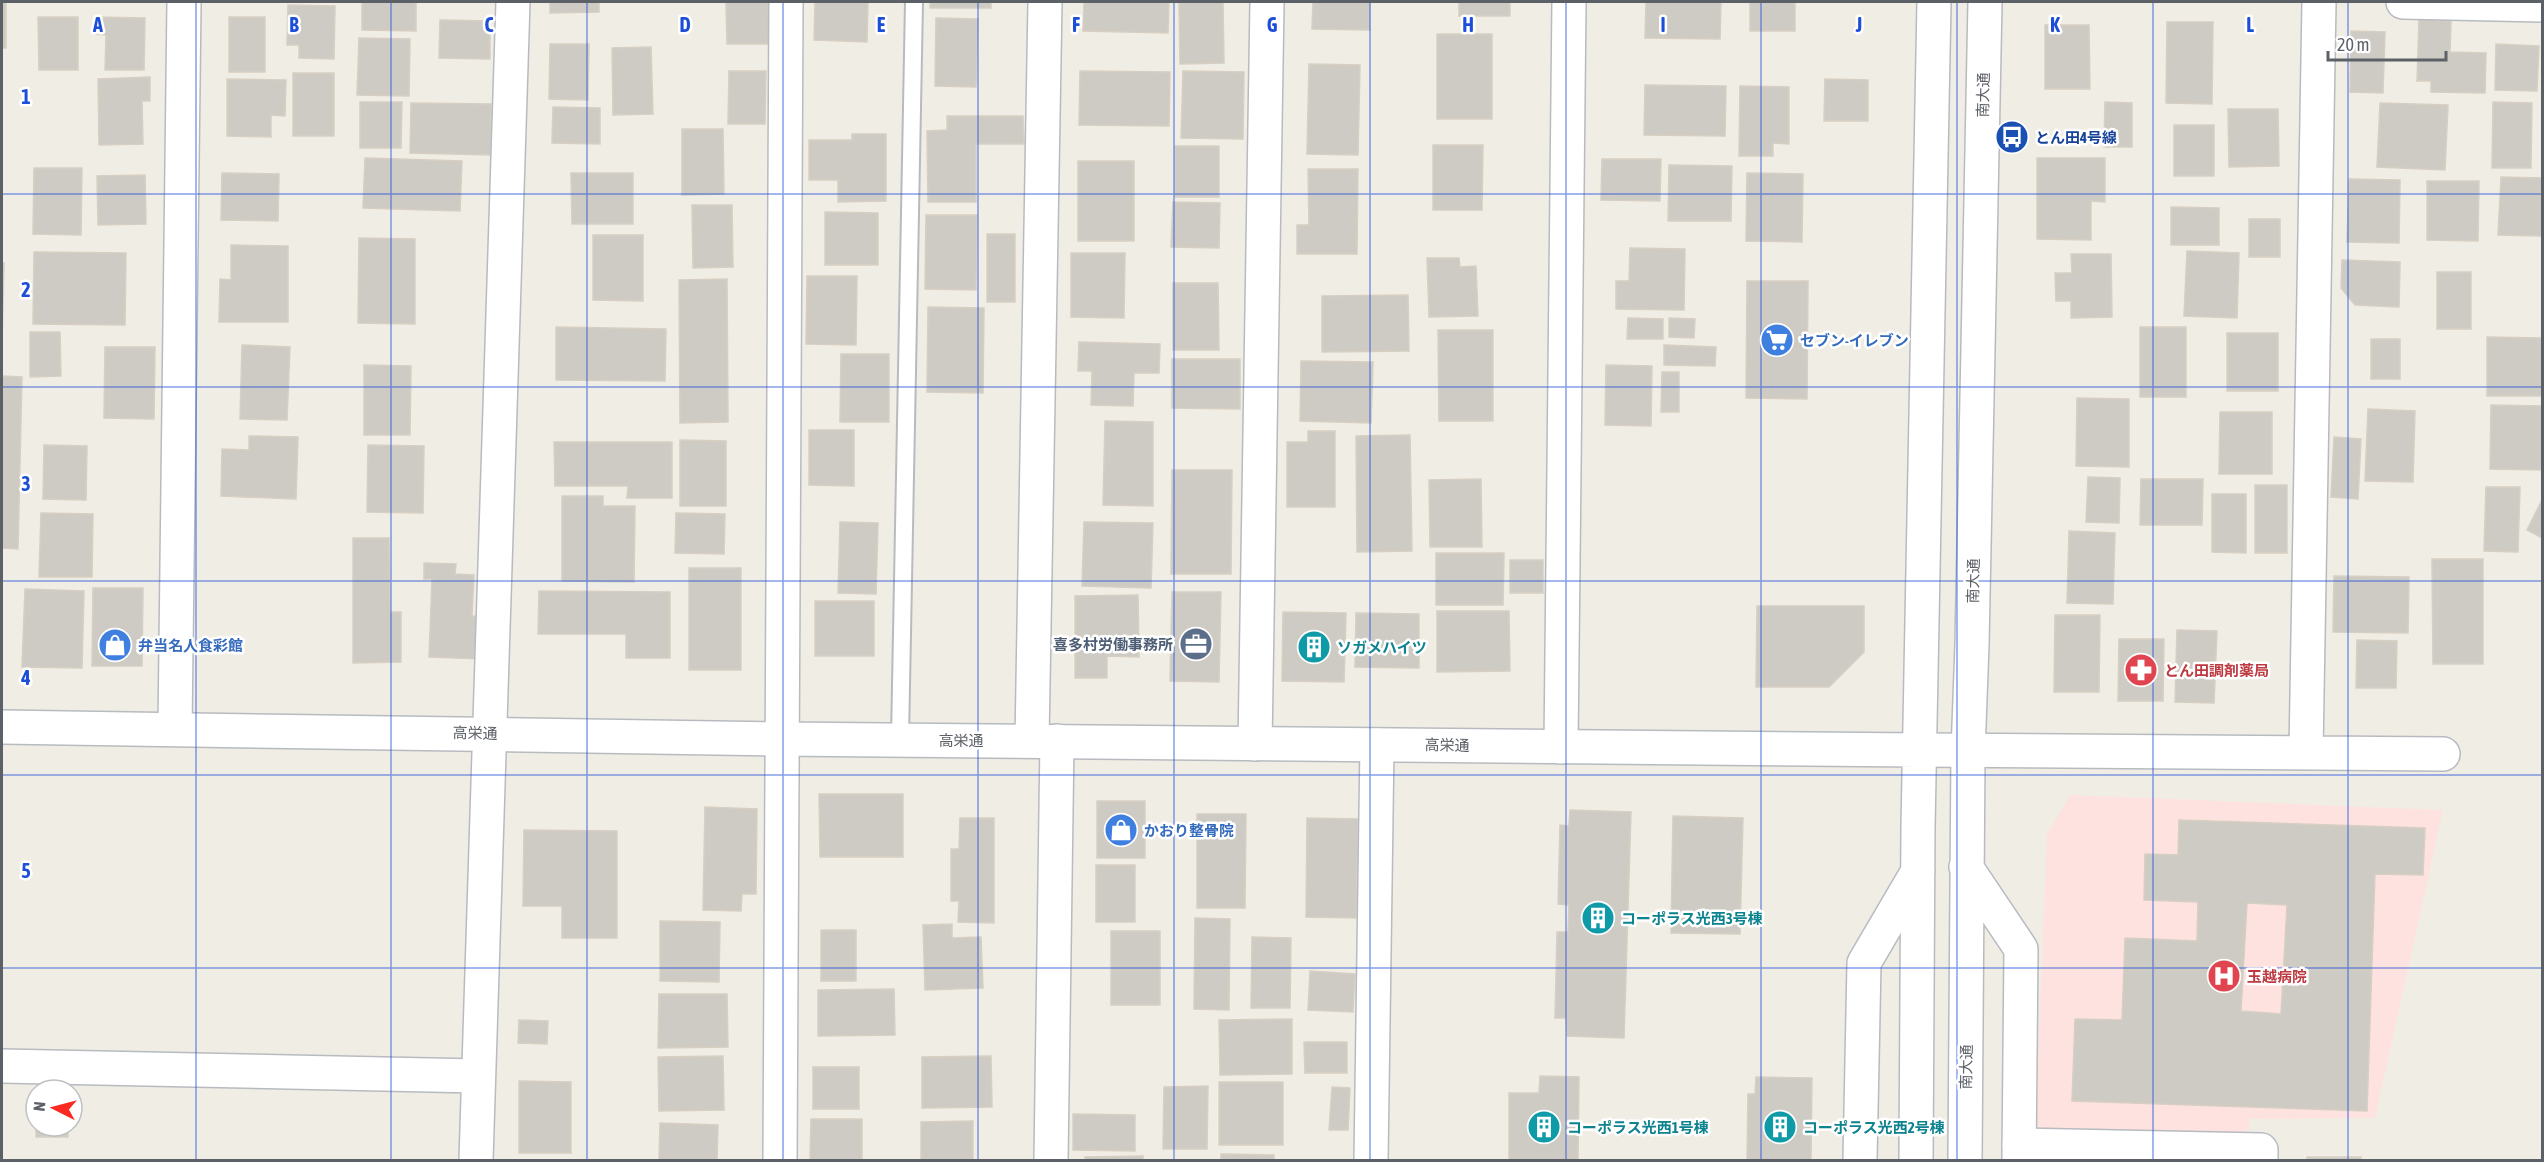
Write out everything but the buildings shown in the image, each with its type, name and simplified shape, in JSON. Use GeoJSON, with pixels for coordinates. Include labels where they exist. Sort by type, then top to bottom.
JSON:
{"type":"FeatureCollection","features":[{"type":"Feature","properties":{"kind":"street"},"geometry":{"type":"LineString","coordinates":[[175,728],[184,2]]}},
{"type":"Feature","properties":{"kind":"street"},"geometry":{"type":"LineString","coordinates":[[476,1161],[513,2]]}},
{"type":"Feature","properties":{"kind":"street"},"geometry":{"type":"LineString","coordinates":[[780,1161],[786,2]]}},
{"type":"Feature","properties":{"kind":"street"},"geometry":{"type":"LineString","coordinates":[[1045,2],[1044,740],[1051,1161]]}},
{"type":"Feature","properties":{"kind":"street"},"geometry":{"type":"LineString","coordinates":[[1255,744],[1267,2]]}},
{"type":"Feature","properties":{"kind":"street"},"geometry":{"type":"LineString","coordinates":[[1561,747],[1569,2]]}},
{"type":"Feature","properties":{"kind":"street"},"geometry":{"type":"LineString","coordinates":[[1916,1161],[1920,750],[1934,2]]}},
{"type":"Feature","properties":{"kind":"street","name":"南大通"},"geometry":{"type":"LineString","coordinates":[[1965,1161],[1966,867],[1984,2]]}},
{"type":"Feature","properties":{"kind":"street"},"geometry":{"type":"LineString","coordinates":[[2306,752],[2319,2]]}},
{"type":"Feature","properties":{"kind":"street"},"geometry":{"type":"LineString","coordinates":[[2403,2],[2542,5]]}},
{"type":"Feature","properties":{"kind":"street","name":"高栄通"},"geometry":{"type":"LineString","coordinates":[[2,727],[781,739],[1044,740],[1968,752],[2443,754]]}},
{"type":"Feature","properties":{"kind":"street"},"geometry":{"type":"LineString","coordinates":[[1371,1161],[1377,745]]}},
{"type":"Feature","properties":{"kind":"street"},"geometry":{"type":"LineString","coordinates":[[1966,867],[2021,949],[2019,1153],[2261,1150],[2261,1161]]}},
{"type":"Feature","properties":{"kind":"street"},"geometry":{"type":"LineString","coordinates":[[1860,1161],[1864,963],[1919,870]]}},
{"type":"Feature","properties":{"kind":"street"},"geometry":{"type":"LineString","coordinates":[[2,1066],[477,1076]]}},
{"type":"Feature","properties":{"kind":"lane"},"geometry":{"type":"LineString","coordinates":[[900,739],[914,2]]}},
{"type":"Feature","properties":{"kind":"shaded area","name":"玉越病院"},"geometry":{"type":"Polygon","coordinates":[[[2070,795],[2443,810],[2375,1118],[2249,1119],[2248,1160],[2035,1130],[2047,834],[2070,795]]]}},
{"type":"Feature","properties":{"kind":"place","name":"とん田4号線"},"geometry":{"type":"Point","coordinates":[2012,137]}},
{"type":"Feature","properties":{"kind":"place","name":"セブン-イレブン"},"geometry":{"type":"Point","coordinates":[1777,340]}},
{"type":"Feature","properties":{"kind":"place","name":"喜多村労働事務所"},"geometry":{"type":"Point","coordinates":[1196,644]}},
{"type":"Feature","properties":{"kind":"place","name":"弁当名人食彩館"},"geometry":{"type":"Point","coordinates":[115,645]}},
{"type":"Feature","properties":{"kind":"place","name":"ソガメハイツ"},"geometry":{"type":"Point","coordinates":[1314,647]}},
{"type":"Feature","properties":{"kind":"place","name":"とん田調剤薬局"},"geometry":{"type":"Point","coordinates":[2141,670]}},
{"type":"Feature","properties":{"kind":"place","name":"かおり整骨院"},"geometry":{"type":"Point","coordinates":[1121,830]}},
{"type":"Feature","properties":{"kind":"place","name":"コーポラス光西3号棟"},"geometry":{"type":"Point","coordinates":[1598,918]}},
{"type":"Feature","properties":{"kind":"place","name":"玉越病院"},"geometry":{"type":"Point","coordinates":[2224,976]}},
{"type":"Feature","properties":{"kind":"place","name":"コーポラス光西1号棟"},"geometry":{"type":"Point","coordinates":[1544,1127]}},
{"type":"Feature","properties":{"kind":"place","name":"コーポラス光西2号棟"},"geometry":{"type":"Point","coordinates":[1780,1127]}}]}
